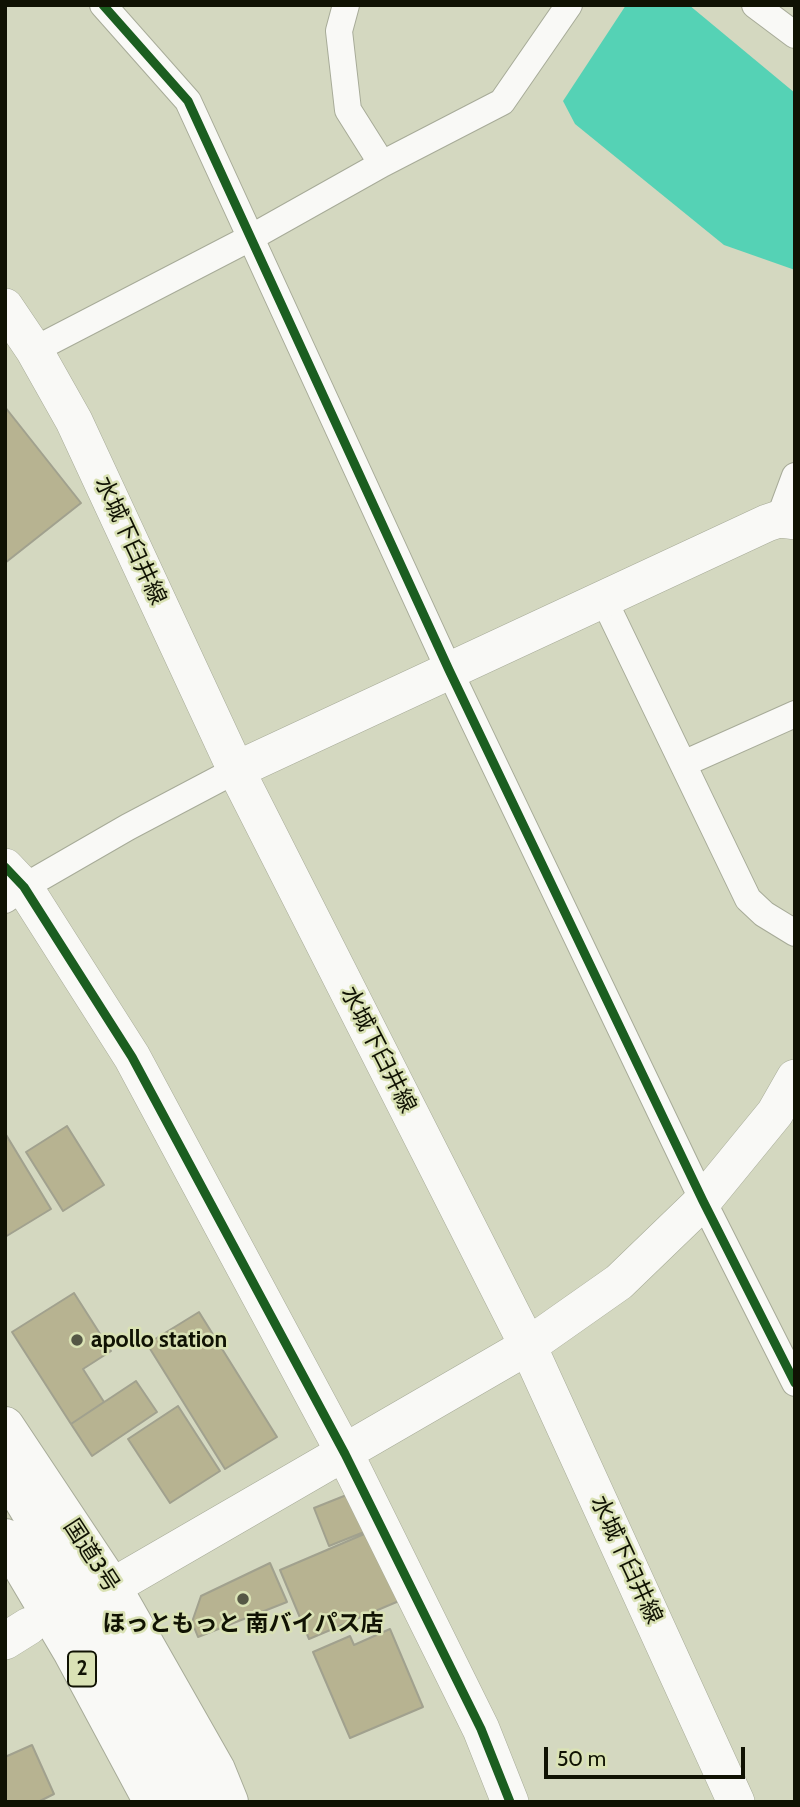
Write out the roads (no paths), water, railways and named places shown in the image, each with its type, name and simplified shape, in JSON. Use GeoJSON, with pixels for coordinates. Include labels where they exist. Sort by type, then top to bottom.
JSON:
{"type":"FeatureCollection","features":[{"type":"Feature","properties":{"kind":"highway","name":"国道3号"},"geometry":{"type":"LineString","coordinates":[[5,1426],[112,1587],[216,1770],[229,1802]]}},
{"type":"Feature","properties":{"kind":"highway","name":"2"},"geometry":{"type":"LineString","coordinates":[[5,1470],[103,1632],[191,1802]]}},
{"type":"Feature","properties":{"kind":"highway","name":"2"},"geometry":{"type":"LineString","coordinates":[[5,1538],[72,1651],[153,1802]]}},
{"type":"Feature","properties":{"kind":"highway"},"geometry":{"type":"LineString","coordinates":[[5,1583],[17,1633],[131,1802]]}},
{"type":"Feature","properties":{"kind":"street"},"geometry":{"type":"LineString","coordinates":[[103,5],[188,101],[449,670],[703,1202],[795,1383]]}},
{"type":"Feature","properties":{"kind":"street"},"geometry":{"type":"LineString","coordinates":[[346,5],[339,31],[348,110],[382,164]]}},
{"type":"Feature","properties":{"kind":"street"},"geometry":{"type":"LineString","coordinates":[[34,350],[252,237],[382,164],[502,102],[569,5]]}},
{"type":"Feature","properties":{"kind":"street"},"geometry":{"type":"LineString","coordinates":[[755,5],[795,35]]}},
{"type":"Feature","properties":{"kind":"street","name":"水城下臼井線"},"geometry":{"type":"LineString","coordinates":[[5,307],[34,350],[74,421],[236,769],[527,1346],[736,1802]]}},
{"type":"Feature","properties":{"kind":"street"},"geometry":{"type":"LineString","coordinates":[[510,1802],[481,1729],[345,1454],[132,1057],[11,885],[236,769],[603,598],[787,520],[795,476]]}},
{"type":"Feature","properties":{"kind":"street"},"geometry":{"type":"LineString","coordinates":[[603,598],[748,899],[764,914],[795,933]]}},
{"type":"Feature","properties":{"kind":"street"},"geometry":{"type":"LineString","coordinates":[[683,764],[795,714]]}},
{"type":"Feature","properties":{"kind":"street"},"geometry":{"type":"LineString","coordinates":[[112,1587],[527,1346],[618,1282],[703,1202],[775,1113],[795,1078]]}},
{"type":"Feature","properties":{"kind":"water"},"geometry":{"type":"Polygon","coordinates":[[[626,5],[689,5],[795,93],[795,270],[724,245],[575,124],[563,101],[626,5]]]}},
{"type":"Feature","properties":{"kind":"place","name":"apollo station"},"geometry":{"type":"Point","coordinates":[77,1340]}},
{"type":"Feature","properties":{"kind":"place","name":"ほっともっと 南バイパス店"},"geometry":{"type":"Point","coordinates":[243,1599]}}]}
